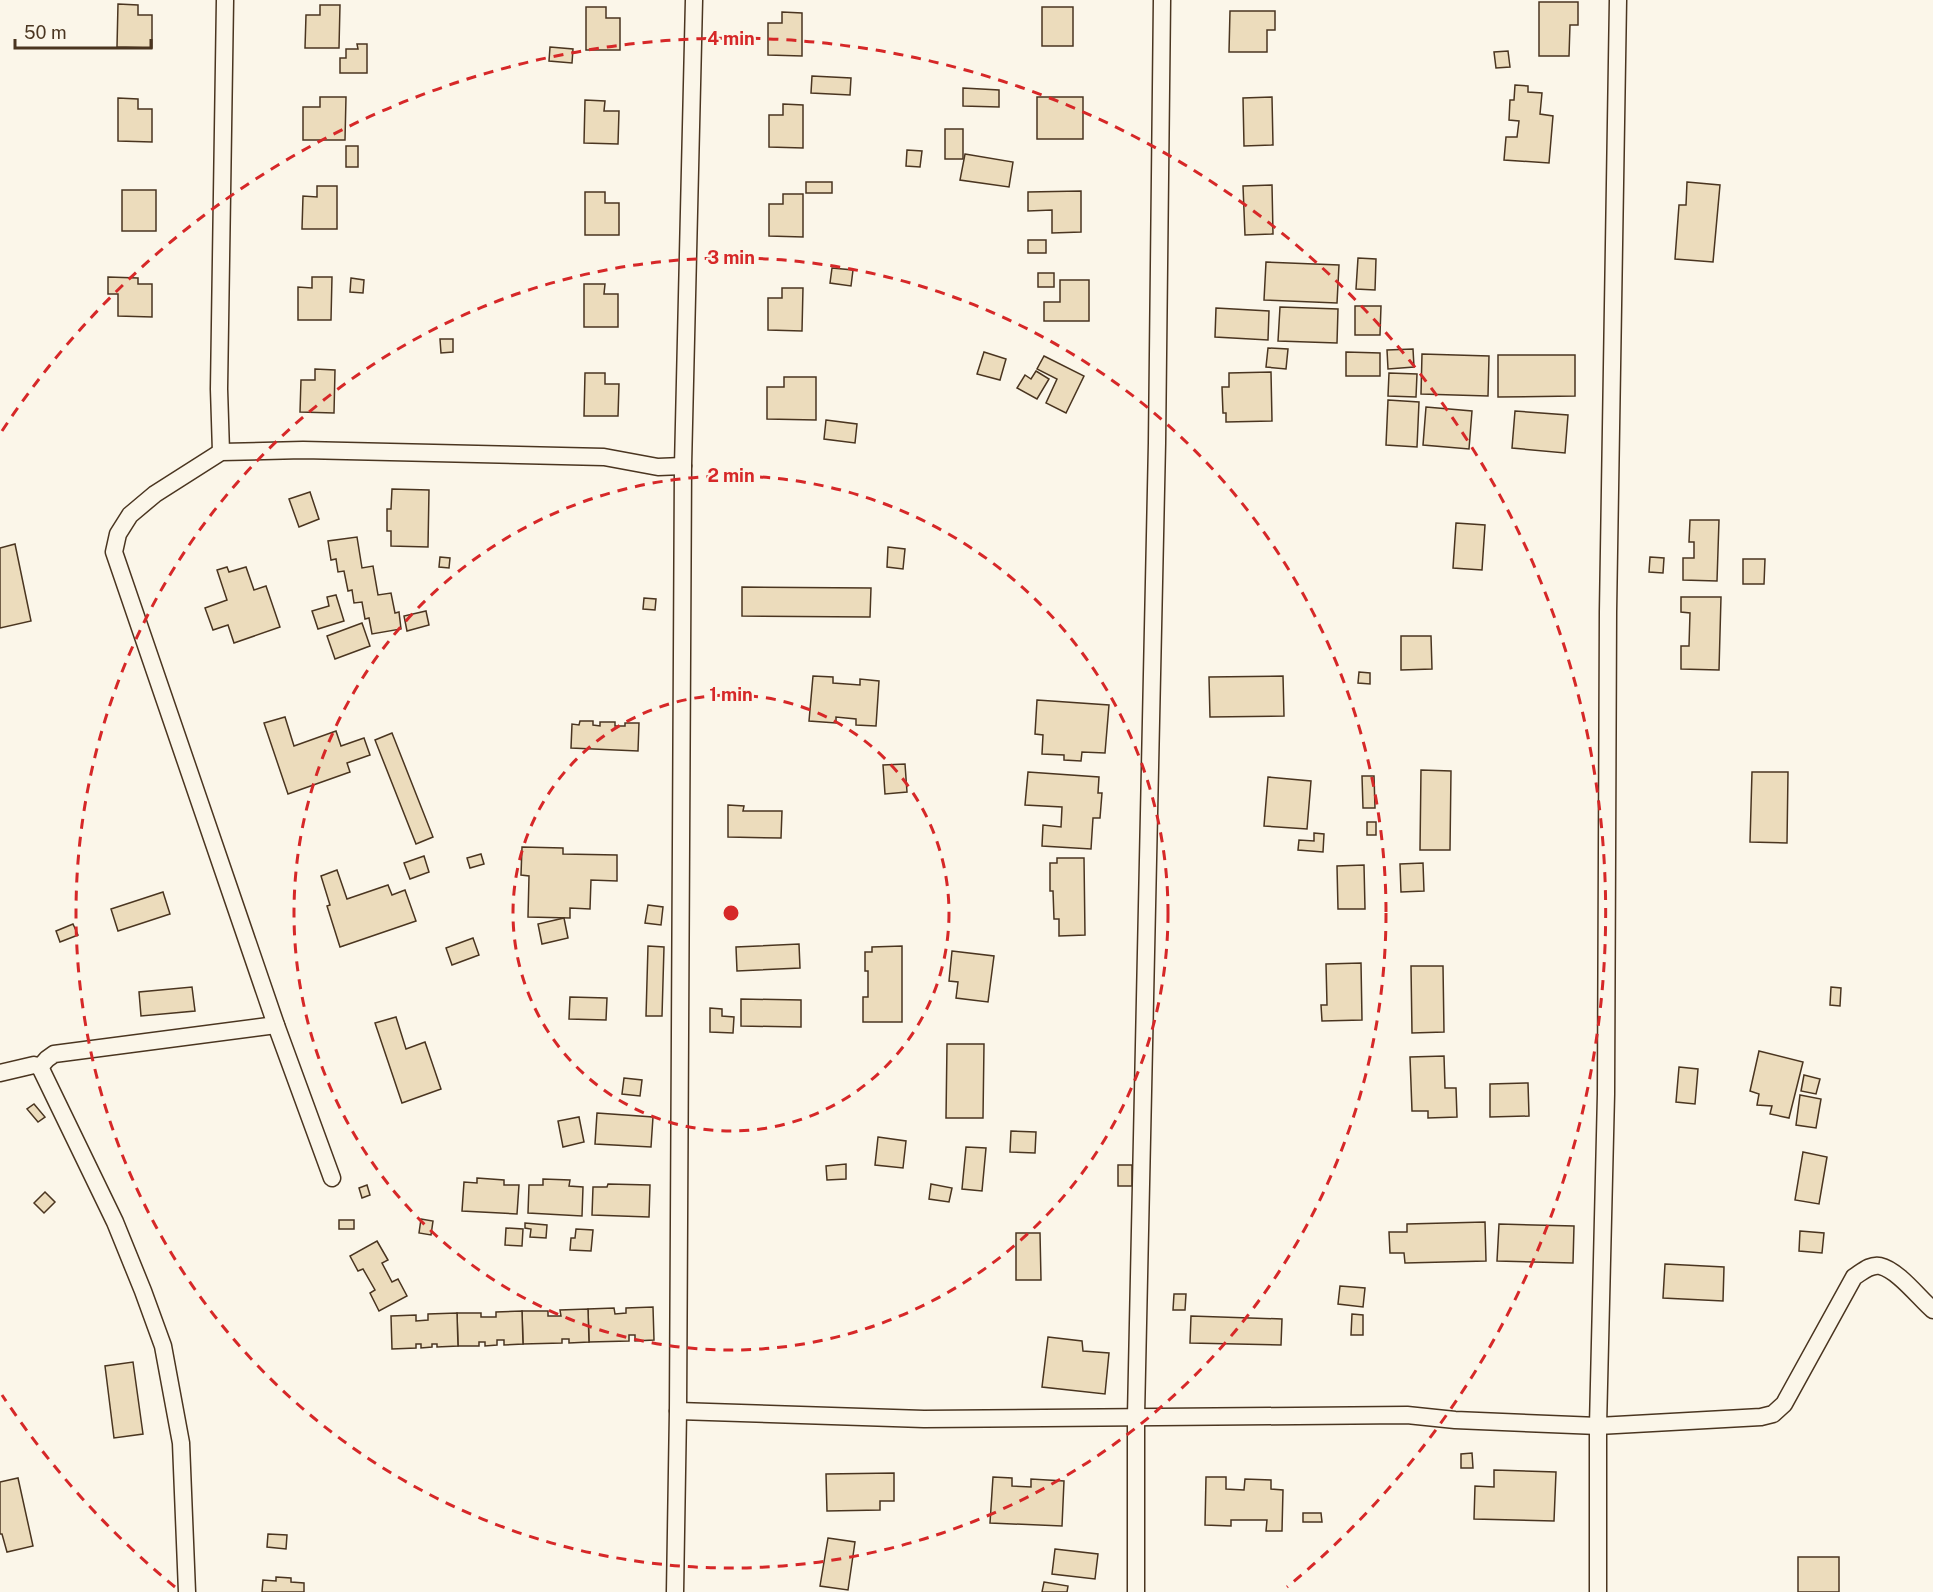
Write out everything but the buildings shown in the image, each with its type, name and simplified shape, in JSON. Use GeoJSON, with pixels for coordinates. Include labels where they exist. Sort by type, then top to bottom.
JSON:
{"type":"FeatureCollection","features":[{"type":"Feature","properties":{"kind":"street"},"geometry":{"type":"LineString","coordinates":[[221,452],[219,389],[225,0]]}},
{"type":"Feature","properties":{"kind":"street"},"geometry":{"type":"LineString","coordinates":[[675,1592],[683,466],[694,0]]}},
{"type":"Feature","properties":{"kind":"street"},"geometry":{"type":"LineString","coordinates":[[1136,1592],[1136,1416],[1157,443],[1162,0]]}},
{"type":"Feature","properties":{"kind":"street"},"geometry":{"type":"LineString","coordinates":[[1598,1592],[1598,1426],[1606,1094],[1608,612],[1618,0]]}},
{"type":"Feature","properties":{"kind":"street"},"geometry":{"type":"LineString","coordinates":[[332,1178],[276,1025],[114,552],[118,534],[130,515],[156,494],[221,452],[303,450],[604,457],[658,467],[683,466]]}},
{"type":"Feature","properties":{"kind":"street"},"geometry":{"type":"LineString","coordinates":[[40,1067],[54,1054],[276,1025]]}},
{"type":"Feature","properties":{"kind":"street"},"geometry":{"type":"LineString","coordinates":[[0,1073],[34,1065],[40,1067],[114,1222],[163,1346],[181,1443],[187,1592]]}},
{"type":"Feature","properties":{"kind":"street"},"geometry":{"type":"LineString","coordinates":[[678,1411],[924,1419],[1407,1414],[1455,1420],[1598,1426],[1761,1417],[1773,1414],[1784,1404],[1854,1277],[1867,1268],[1880,1266],[1895,1275],[1933,1310]]}}]}
